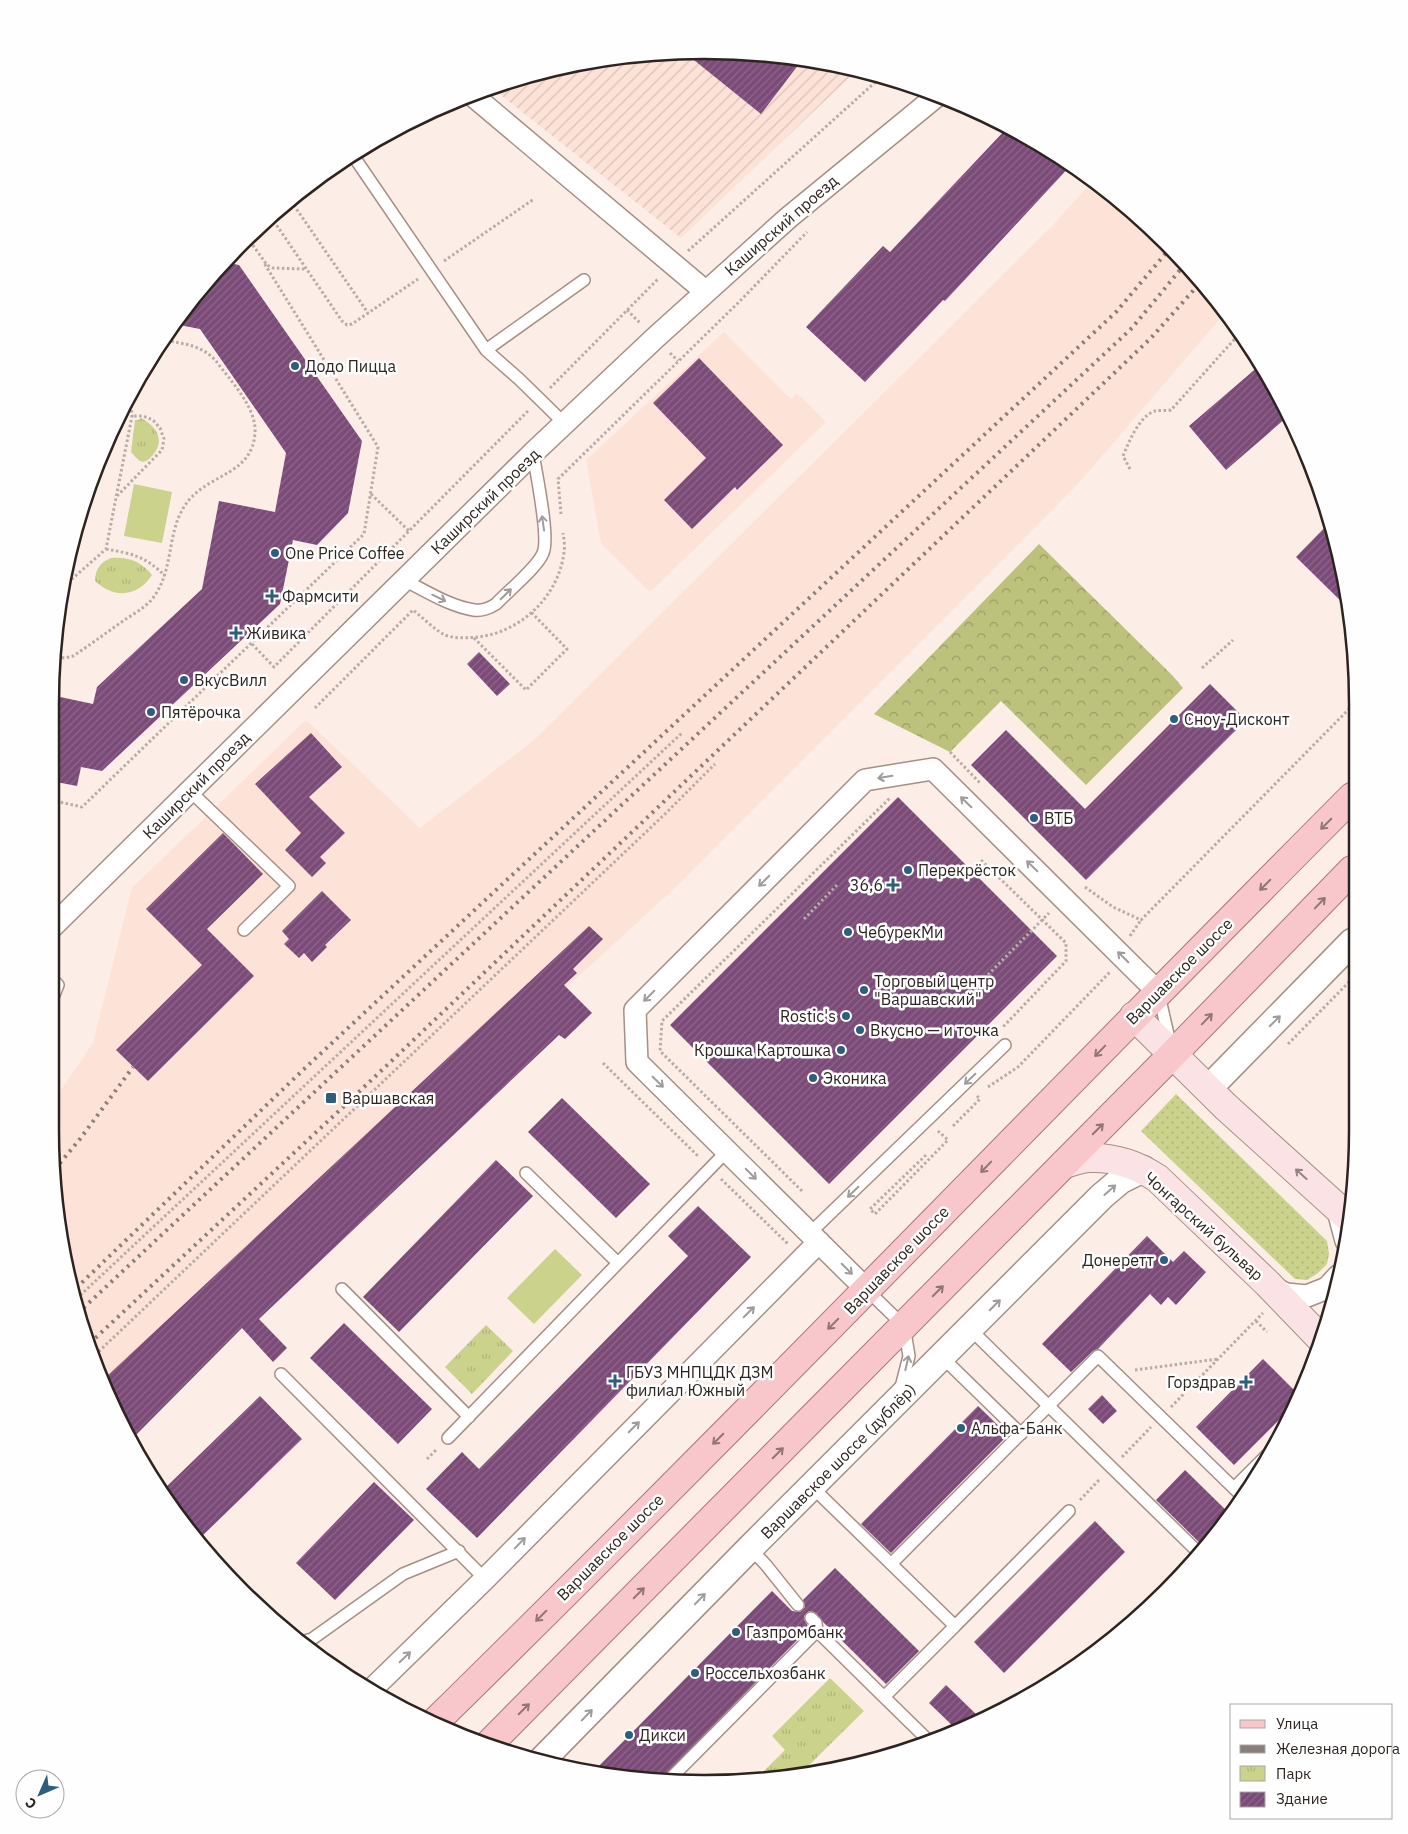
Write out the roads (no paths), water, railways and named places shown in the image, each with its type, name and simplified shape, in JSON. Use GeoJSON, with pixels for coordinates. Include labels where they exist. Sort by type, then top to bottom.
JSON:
{"type":"FeatureCollection","features":[{"type":"Feature","properties":{"kind":"main road","name":"Варшавское шоссе"},"geometry":{"type":"LineString","coordinates":[[439,1718],[867,1290],[1134,1016],[1349,800]]}},
{"type":"Feature","properties":{"kind":"main road"},"geometry":{"type":"LineString","coordinates":[[493,1740],[1173,1054],[1349,873]]}},
{"type":"Feature","properties":{"kind":"main road"},"geometry":{"type":"LineString","coordinates":[[1134,1016],[1208,1089],[1344,1213]]}},
{"type":"Feature","properties":{"kind":"main road","name":"Чонгарский бульвар"},"geometry":{"type":"LineString","coordinates":[[1064,1164],[1089,1158],[1114,1159],[1143,1169],[1157,1178],[1267,1283],[1316,1334]]}},
{"type":"Feature","properties":{"kind":"street"},"geometry":{"type":"LineString","coordinates":[[478,100],[705,291]]}},
{"type":"Feature","properties":{"kind":"street","name":"Каширский проезд"},"geometry":{"type":"LineString","coordinates":[[59,920],[533,454],[705,291],[816,194],[931,101]]}},
{"type":"Feature","properties":{"kind":"street"},"geometry":{"type":"LineString","coordinates":[[867,1290],[637,1062],[635,1010],[865,780],[933,769],[1158,992]]}},
{"type":"Feature","properties":{"kind":"street"},"geometry":{"type":"LineString","coordinates":[[1208,1089],[1349,945]]}},
{"type":"Feature","properties":{"kind":"street","name":"Варшавское шоссе (дублёр)"},"geometry":{"type":"LineString","coordinates":[[547,1755],[750,1548],[1102,1196],[1121,1180],[1143,1169]]}},
{"type":"Feature","properties":{"kind":"street"},"geometry":{"type":"LineString","coordinates":[[376,1686],[485,1579],[814,1237]]}},
{"type":"Feature","properties":{"kind":"street"},"geometry":{"type":"LineString","coordinates":[[1267,1283],[1286,1294],[1307,1296],[1327,1288],[1330,1285]]}},
{"type":"Feature","properties":{"kind":"lane"},"geometry":{"type":"LineString","coordinates":[[356,160],[486,350],[565,424]]}},
{"type":"Feature","properties":{"kind":"lane"},"geometry":{"type":"LineString","coordinates":[[486,350],[584,280]]}},
{"type":"Feature","properties":{"kind":"lane"},"geometry":{"type":"LineString","coordinates":[[404,580],[447,602],[475,611],[489,608],[496,604],[536,563],[544,548],[545,536],[533,454]]}},
{"type":"Feature","properties":{"kind":"lane"},"geometry":{"type":"LineString","coordinates":[[190,791],[289,886],[244,930]]}},
{"type":"Feature","properties":{"kind":"lane"},"geometry":{"type":"LineString","coordinates":[[1158,992],[1173,1054]]}},
{"type":"Feature","properties":{"kind":"lane"},"geometry":{"type":"LineString","coordinates":[[814,1237],[1005,1045]]}},
{"type":"Feature","properties":{"kind":"lane"},"geometry":{"type":"LineString","coordinates":[[448,1438],[727,1150]]}},
{"type":"Feature","properties":{"kind":"lane"},"geometry":{"type":"LineString","coordinates":[[526,1173],[618,1263]]}},
{"type":"Feature","properties":{"kind":"lane"},"geometry":{"type":"LineString","coordinates":[[342,1289],[469,1417]]}},
{"type":"Feature","properties":{"kind":"lane"},"geometry":{"type":"LineString","coordinates":[[867,1290],[904,1326],[909,1356],[897,1400]]}},
{"type":"Feature","properties":{"kind":"lane"},"geometry":{"type":"LineString","coordinates":[[970,1330],[1194,1549]]}},
{"type":"Feature","properties":{"kind":"lane"},"geometry":{"type":"LineString","coordinates":[[891,1564],[1098,1356],[1238,1492]]}},
{"type":"Feature","properties":{"kind":"lane"},"geometry":{"type":"LineString","coordinates":[[942,1357],[1021,1434]]}},
{"type":"Feature","properties":{"kind":"lane"},"geometry":{"type":"LineString","coordinates":[[281,1374],[485,1579]]}},
{"type":"Feature","properties":{"kind":"lane"},"geometry":{"type":"LineString","coordinates":[[1234,1488],[1254,1468]]}},
{"type":"Feature","properties":{"kind":"lane"},"geometry":{"type":"LineString","coordinates":[[812,1487],[955,1626]]}},
{"type":"Feature","properties":{"kind":"lane"},"geometry":{"type":"LineString","coordinates":[[884,1697],[1069,1511]]}},
{"type":"Feature","properties":{"kind":"lane"},"geometry":{"type":"LineString","coordinates":[[750,1548],[798,1605]]}},
{"type":"Feature","properties":{"kind":"lane"},"geometry":{"type":"LineString","coordinates":[[309,1640],[403,1574],[458,1551]]}},
{"type":"Feature","properties":{"kind":"lane"},"geometry":{"type":"LineString","coordinates":[[811,1618],[816,1623],[817,1632],[924,1736]]}},
{"type":"Feature","properties":{"kind":"lane"},"geometry":{"type":"LineString","coordinates":[[676,1774],[817,1632]]}},
{"type":"Feature","properties":{"kind":"railway"},"geometry":{"type":"LineString","coordinates":[[78,1286],[303,1070],[1116,312],[1165,254]]}},
{"type":"Feature","properties":{"kind":"railway"},"geometry":{"type":"LineString","coordinates":[[84,1307],[1132,328],[1180,270]]}},
{"type":"Feature","properties":{"kind":"railway"},"geometry":{"type":"LineString","coordinates":[[94,1339],[341,1109],[1151,338],[1196,287]]}},
{"type":"Feature","properties":{"kind":"railway"},"geometry":{"type":"LineString","coordinates":[[60,1163],[133,1067]]}},
{"type":"Feature","properties":{"kind":"place","name":"Додо Пицца"},"geometry":{"type":"Point","coordinates":[295,366]}},
{"type":"Feature","properties":{"kind":"place","name":"One Price Coffee"},"geometry":{"type":"Point","coordinates":[275,553]}},
{"type":"Feature","properties":{"kind":"place","name":"Фармсити"},"geometry":{"type":"Point","coordinates":[272,596]}},
{"type":"Feature","properties":{"kind":"place","name":"Живика"},"geometry":{"type":"Point","coordinates":[236,633]}},
{"type":"Feature","properties":{"kind":"place","name":"ВкусВилл"},"geometry":{"type":"Point","coordinates":[184,680]}},
{"type":"Feature","properties":{"kind":"place","name":"Пятёрочка"},"geometry":{"type":"Point","coordinates":[151,712]}},
{"type":"Feature","properties":{"kind":"place","name":"Сноу-Дисконт"},"geometry":{"type":"Point","coordinates":[1174,719]}},
{"type":"Feature","properties":{"kind":"place","name":"ВТБ"},"geometry":{"type":"Point","coordinates":[1034,818]}},
{"type":"Feature","properties":{"kind":"place","name":"Перекрёсток"},"geometry":{"type":"Point","coordinates":[908,870]}},
{"type":"Feature","properties":{"kind":"place","name":"36,6"},"geometry":{"type":"Point","coordinates":[893,885]}},
{"type":"Feature","properties":{"kind":"place","name":"ЧебурекМи"},"geometry":{"type":"Point","coordinates":[848,932]}},
{"type":"Feature","properties":{"kind":"place","name":"Торговый центр \"Варшавский\""},"geometry":{"type":"Point","coordinates":[864,990]}},
{"type":"Feature","properties":{"kind":"place","name":"Rostic's"},"geometry":{"type":"Point","coordinates":[846,1016]}},
{"type":"Feature","properties":{"kind":"place","name":"Вкусно — и точка"},"geometry":{"type":"Point","coordinates":[860,1030]}},
{"type":"Feature","properties":{"kind":"place","name":"Крошка Картошка"},"geometry":{"type":"Point","coordinates":[841,1050]}},
{"type":"Feature","properties":{"kind":"place","name":"Эконика"},"geometry":{"type":"Point","coordinates":[813,1078]}},
{"type":"Feature","properties":{"kind":"place","name":"Варшавская"},"geometry":{"type":"Point","coordinates":[331,1098]}},
{"type":"Feature","properties":{"kind":"place","name":"Донеретт"},"geometry":{"type":"Point","coordinates":[1164,1260]}},
{"type":"Feature","properties":{"kind":"place","name":"ГБУЗ МНПЦДК ДЗМ филиал Южный"},"geometry":{"type":"Point","coordinates":[615,1381]}},
{"type":"Feature","properties":{"kind":"place","name":"Горздрав"},"geometry":{"type":"Point","coordinates":[1246,1382]}},
{"type":"Feature","properties":{"kind":"place","name":"Альфа-Банк"},"geometry":{"type":"Point","coordinates":[961,1428]}},
{"type":"Feature","properties":{"kind":"place","name":"Газпромбанк"},"geometry":{"type":"Point","coordinates":[736,1632]}},
{"type":"Feature","properties":{"kind":"place","name":"Россельхозбанк"},"geometry":{"type":"Point","coordinates":[695,1673]}},
{"type":"Feature","properties":{"kind":"place","name":"Дикси"},"geometry":{"type":"Point","coordinates":[629,1735]}}]}
